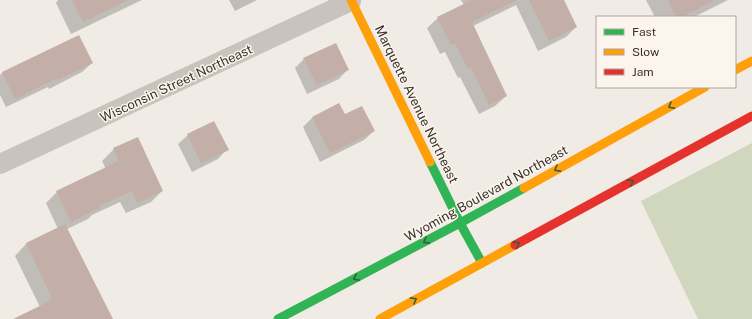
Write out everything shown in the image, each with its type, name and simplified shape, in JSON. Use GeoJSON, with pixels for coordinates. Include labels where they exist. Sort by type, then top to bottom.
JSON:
{"type":"FeatureCollection","features":[{"type":"Feature","properties":{"kind":"main road","name":"Marquette Avenue Northeast"},"geometry":{"type":"LineString","coordinates":[[351,0],[460,223],[482,263]]}},
{"type":"Feature","properties":{"kind":"main road"},"geometry":{"type":"LineString","coordinates":[[736,69],[752,61]]}},
{"type":"Feature","properties":{"kind":"main road","name":"Wyoming Boulevard Northeast"},"geometry":{"type":"LineString","coordinates":[[278,319],[460,223],[703,88]]}},
{"type":"Feature","properties":{"kind":"main road"},"geometry":{"type":"LineString","coordinates":[[380,319],[752,116]]}},
{"type":"Feature","properties":{"kind":"street","name":"Wisconsin Street Northeast"},"geometry":{"type":"LineString","coordinates":[[0,164],[351,0]]}},
{"type":"Feature","properties":{"kind":"green space"},"geometry":{"type":"Polygon","coordinates":[[[752,143],[752,319],[698,319],[641,201],[752,143]]]}},
{"type":"Feature","properties":{"kind":"building"},"geometry":{"type":"Polygon","coordinates":[[[72,0],[128,0],[83,22],[72,0]]]}},
{"type":"Feature","properties":{"kind":"building"},"geometry":{"type":"Polygon","coordinates":[[[472,0],[517,0],[472,22],[507,96],[489,105],[471,67],[468,69],[455,43],[451,45],[437,17],[472,0]]]}},
{"type":"Feature","properties":{"kind":"building"},"geometry":{"type":"Polygon","coordinates":[[[529,0],[564,0],[577,27],[549,41],[529,0]]]}},
{"type":"Feature","properties":{"kind":"building"},"geometry":{"type":"Polygon","coordinates":[[[668,0],[715,0],[684,16],[676,16],[668,0]]]}},
{"type":"Feature","properties":{"kind":"building"},"geometry":{"type":"Polygon","coordinates":[[[79,35],[93,63],[58,80],[57,78],[15,99],[2,72],[79,35]]]}},
{"type":"Feature","properties":{"kind":"building"},"geometry":{"type":"Polygon","coordinates":[[[336,43],[349,70],[317,85],[303,58],[336,43]]]}},
{"type":"Feature","properties":{"kind":"building"},"geometry":{"type":"Polygon","coordinates":[[[339,103],[345,114],[362,106],[375,131],[330,153],[312,117],[339,103]]]}},
{"type":"Feature","properties":{"kind":"building"},"geometry":{"type":"Polygon","coordinates":[[[214,121],[229,150],[201,163],[187,134],[214,121]]]}},
{"type":"Feature","properties":{"kind":"building"},"geometry":{"type":"Polygon","coordinates":[[[138,137],[163,191],[137,203],[132,191],[99,206],[100,208],[71,222],[56,191],[119,161],[113,148],[138,137]]]}},
{"type":"Feature","properties":{"kind":"building"},"geometry":{"type":"Polygon","coordinates":[[[65,224],[113,319],[13,319],[50,301],[49,300],[52,298],[26,243],[65,224]]]}},
{"type":"Feature","properties":{"kind":"traffic: fast"},"geometry":{"type":"LineString","coordinates":[[430,162],[460,223],[482,263]]}},
{"type":"Feature","properties":{"kind":"traffic: fast"},"geometry":{"type":"LineString","coordinates":[[278,319],[524,188]]}},
{"type":"Feature","properties":{"kind":"traffic: slow"},"geometry":{"type":"LineString","coordinates":[[351,0],[430,162]]}},
{"type":"Feature","properties":{"kind":"traffic: slow"},"geometry":{"type":"LineString","coordinates":[[736,69],[752,61]]}},
{"type":"Feature","properties":{"kind":"traffic: slow"},"geometry":{"type":"LineString","coordinates":[[524,188],[703,88]]}},
{"type":"Feature","properties":{"kind":"traffic: slow"},"geometry":{"type":"LineString","coordinates":[[380,319],[515,245]]}},
{"type":"Feature","properties":{"kind":"traffic: jam"},"geometry":{"type":"LineString","coordinates":[[515,245],[752,116]]}}]}
